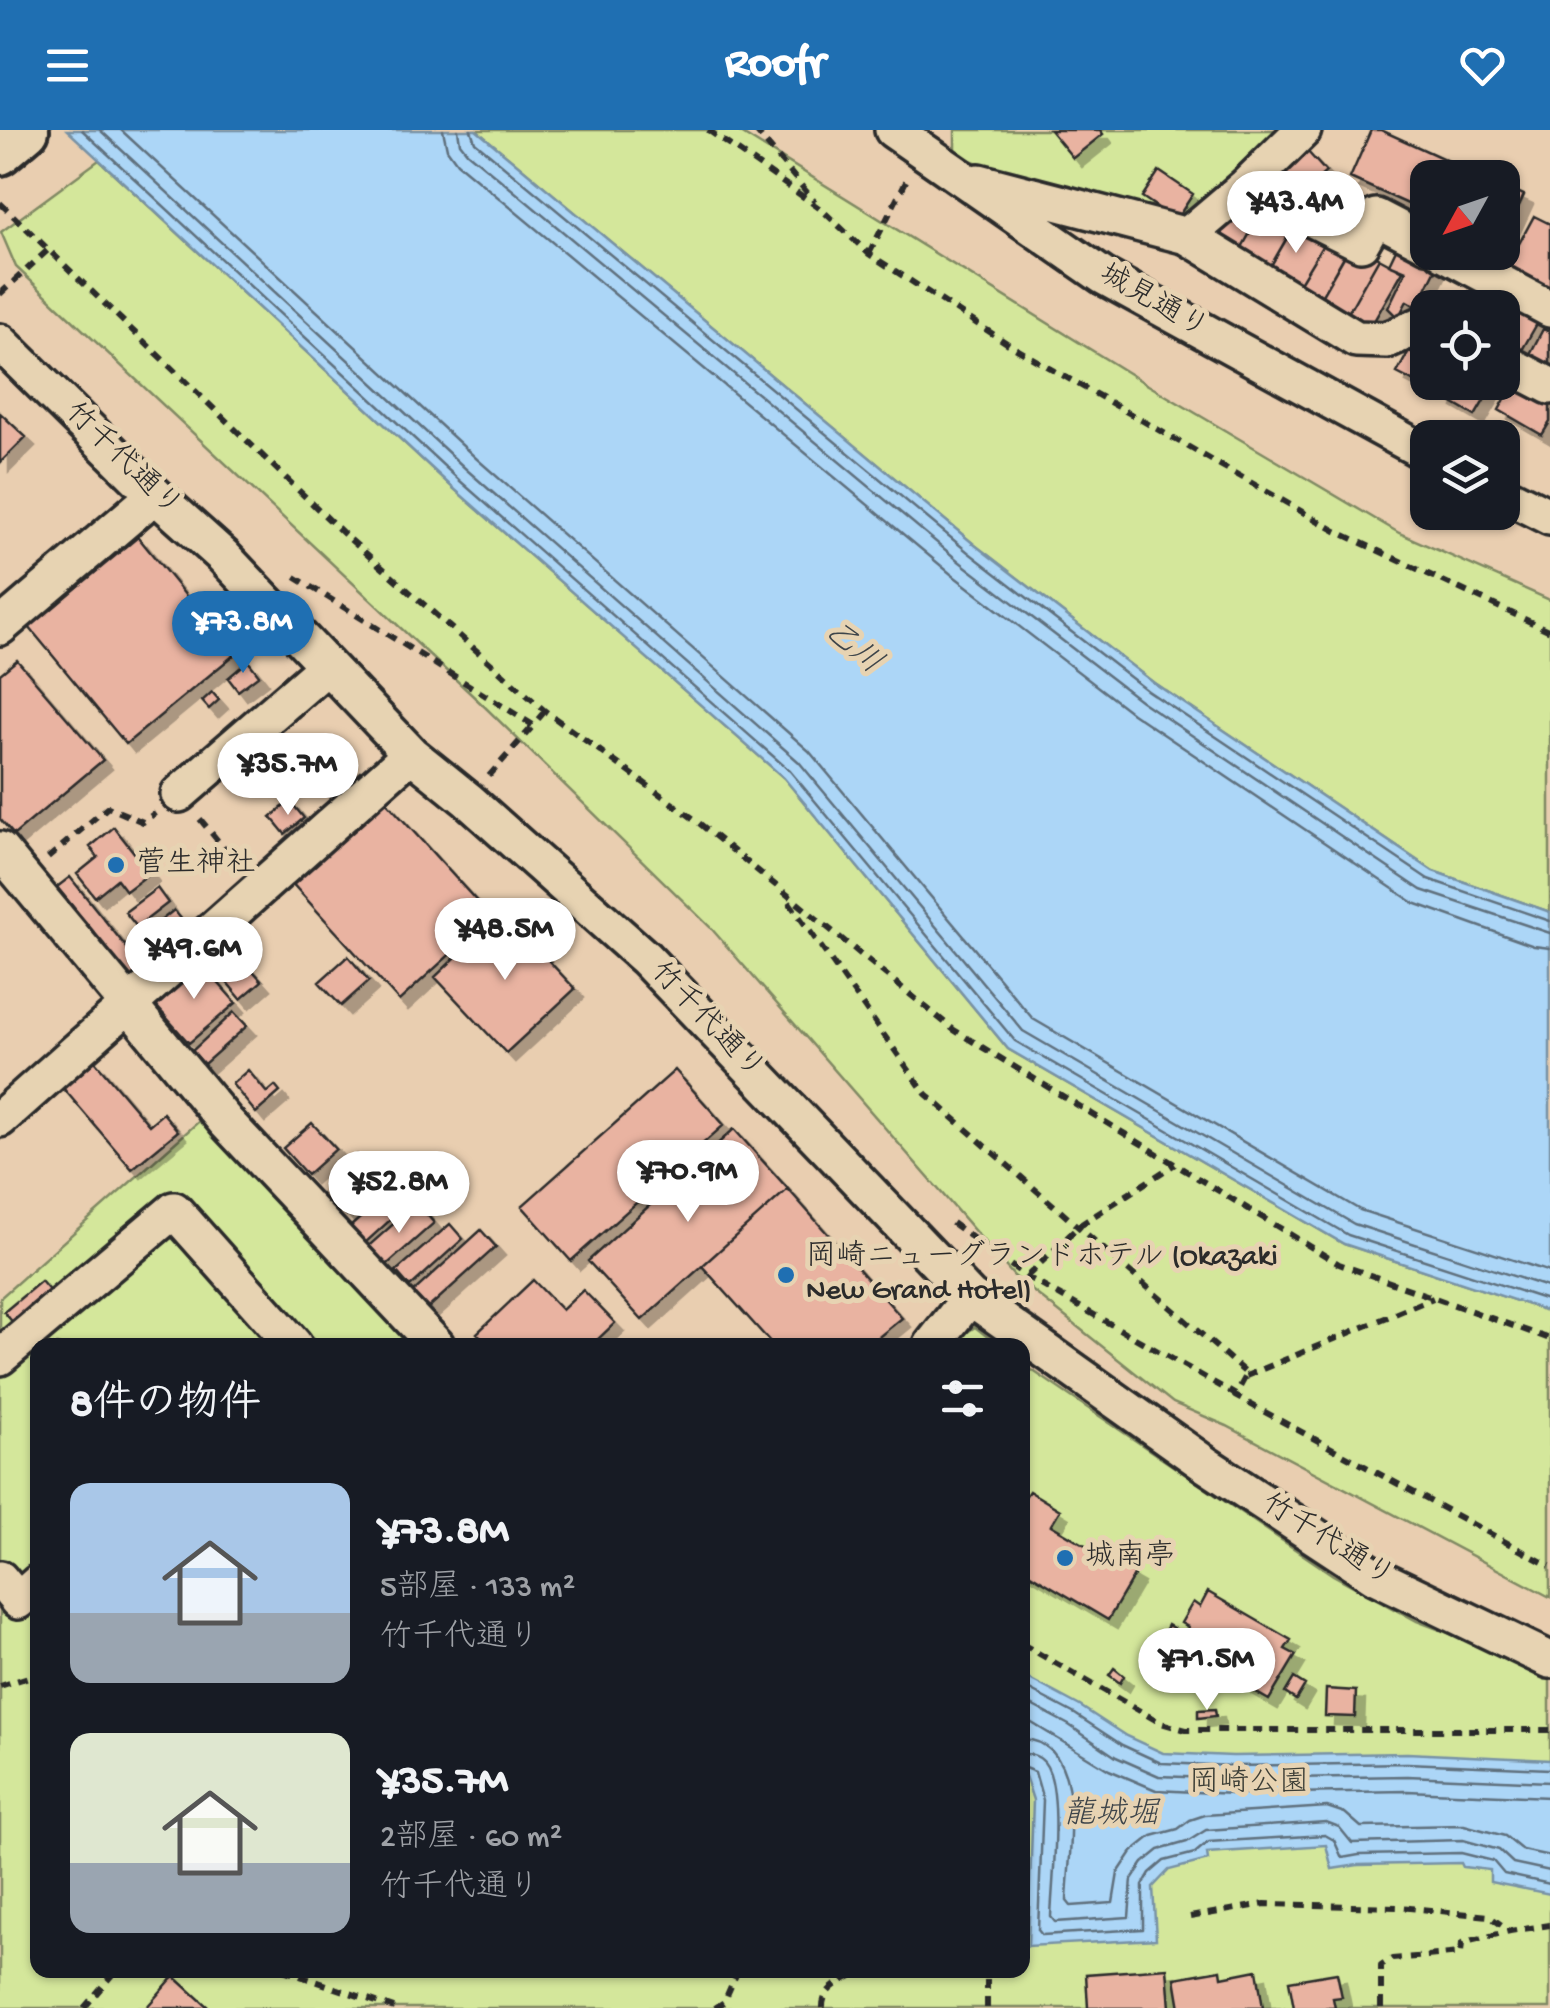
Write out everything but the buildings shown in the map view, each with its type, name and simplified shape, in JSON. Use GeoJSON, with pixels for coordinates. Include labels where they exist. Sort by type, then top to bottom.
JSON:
{"type":"FeatureCollection","features":[{"type":"Feature","properties":{"kind":"main road"},"geometry":{"type":"LineString","coordinates":[[0,153],[26,130]]}},
{"type":"Feature","properties":{"kind":"street"},"geometry":{"type":"LineString","coordinates":[[1187,236],[1304,130]]}},
{"type":"Feature","properties":{"kind":"street","name":"城見通り"},"geometry":{"type":"LineString","coordinates":[[907,141],[1103,276],[1410,444]]}},
{"type":"Feature","properties":{"kind":"street"},"geometry":{"type":"LineString","coordinates":[[958,177],[1187,236],[1356,339],[1387,340],[1410,330]]}},
{"type":"Feature","properties":{"kind":"street"},"geometry":{"type":"LineString","coordinates":[[1246,186],[1361,243],[1376,217],[1410,235]]}},
{"type":"Feature","properties":{"kind":"street"},"geometry":{"type":"LineString","coordinates":[[1477,270],[1550,309]]}},
{"type":"Feature","properties":{"kind":"street","name":"竹千代通り"},"geometry":{"type":"LineString","coordinates":[[0,342],[155,495],[223,556],[411,754],[645,958],[970,1296],[1029,1338]]}},
{"type":"Feature","properties":{"kind":"street"},"geometry":{"type":"LineString","coordinates":[[1520,371],[1550,386]]}},
{"type":"Feature","properties":{"kind":"street"},"geometry":{"type":"LineString","coordinates":[[0,627],[155,495]]}},
{"type":"Feature","properties":{"kind":"street"},"geometry":{"type":"LineString","coordinates":[[1520,502],[1550,517]]}},
{"type":"Feature","properties":{"kind":"street"},"geometry":{"type":"LineString","coordinates":[[179,794],[326,667]]}},
{"type":"Feature","properties":{"kind":"street"},"geometry":{"type":"LineString","coordinates":[[0,1119],[411,754]]}},
{"type":"Feature","properties":{"kind":"street"},"geometry":{"type":"LineString","coordinates":[[0,850],[226,1122],[429,1338]]}},
{"type":"Feature","properties":{"kind":"street"},"geometry":{"type":"LineString","coordinates":[[0,1357],[174,1210],[288,1338]]}},
{"type":"Feature","properties":{"kind":"street"},"geometry":{"type":"LineString","coordinates":[[937,1338],[970,1296]]}},
{"type":"Feature","properties":{"kind":"street","name":"竹千代通り"},"geometry":{"type":"LineString","coordinates":[[1030,1339],[1205,1464],[1375,1576],[1550,1660]]}},
{"type":"Feature","properties":{"kind":"street"},"geometry":{"type":"LineString","coordinates":[[0,1579],[18,1600],[30,1590]]}},
{"type":"Feature","properties":{"kind":"path"},"geometry":{"type":"LineString","coordinates":[[708,130],[822,210]]}},
{"type":"Feature","properties":{"kind":"path"},"geometry":{"type":"LineString","coordinates":[[756,130],[822,210],[869,254],[1013,347],[1336,532],[1550,632]]}},
{"type":"Feature","properties":{"kind":"path"},"geometry":{"type":"LineString","coordinates":[[869,254],[907,141]]}},
{"type":"Feature","properties":{"kind":"path"},"geometry":{"type":"LineString","coordinates":[[0,203],[344,534],[545,712],[694,818],[954,1030],[1339,1264],[1550,1339]]}},
{"type":"Feature","properties":{"kind":"path"},"geometry":{"type":"LineString","coordinates":[[0,294],[50,248]]}},
{"type":"Feature","properties":{"kind":"path"},"geometry":{"type":"LineString","coordinates":[[292,576],[534,726]]}},
{"type":"Feature","properties":{"kind":"path"},"geometry":{"type":"LineString","coordinates":[[468,800],[545,712]]}},
{"type":"Feature","properties":{"kind":"path"},"geometry":{"type":"LineString","coordinates":[[26,880],[108,808],[143,822],[179,794],[259,891]]}},
{"type":"Feature","properties":{"kind":"path"},"geometry":{"type":"LineString","coordinates":[[782,892],[926,1094],[1247,1374]]}},
{"type":"Feature","properties":{"kind":"path"},"geometry":{"type":"LineString","coordinates":[[1027,1277],[1080,1225],[1175,1164]]}},
{"type":"Feature","properties":{"kind":"path"},"geometry":{"type":"LineString","coordinates":[[887,1210],[925,1204],[1027,1277],[1235,1396],[1550,1566]]}},
{"type":"Feature","properties":{"kind":"path"},"geometry":{"type":"LineString","coordinates":[[1235,1396],[1247,1374],[1435,1298]]}},
{"type":"Feature","properties":{"kind":"path"},"geometry":{"type":"LineString","coordinates":[[1030,1649],[1161,1723],[1186,1730],[1550,1730]]}},
{"type":"Feature","properties":{"kind":"path"},"geometry":{"type":"LineString","coordinates":[[0,1686],[30,1678]]}},
{"type":"Feature","properties":{"kind":"path"},"geometry":{"type":"LineString","coordinates":[[1190,1917],[1264,1904],[1400,1907],[1488,1916],[1510,1931]]}},
{"type":"Feature","properties":{"kind":"path"},"geometry":{"type":"LineString","coordinates":[[1381,2008],[1381,1966],[1392,1959],[1461,1954],[1462,1943],[1550,1926]]}},
{"type":"Feature","properties":{"kind":"path"},"geometry":{"type":"LineString","coordinates":[[84,2008],[109,1978]]}},
{"type":"Feature","properties":{"kind":"path"},"geometry":{"type":"LineString","coordinates":[[306,1978],[394,2008]]}},
{"type":"Feature","properties":{"kind":"path"},"geometry":{"type":"LineString","coordinates":[[715,2008],[724,2002],[734,1978]]}},
{"type":"Feature","properties":{"kind":"path"},"geometry":{"type":"LineString","coordinates":[[823,2008],[822,1997],[828,1990],[849,1978]]}},
{"type":"Feature","properties":{"kind":"path"},"geometry":{"type":"LineString","coordinates":[[987,2008],[988,1978]]}},
{"type":"Feature","properties":{"kind":"green space"},"geometry":{"type":"Polygon","coordinates":[[[476,130],[736,130],[1143,382],[1399,533],[1550,600],[1550,912],[1433,871],[1154,683],[975,545],[476,130]]]}},
{"type":"Feature","properties":{"kind":"green space"},"geometry":{"type":"Polygon","coordinates":[[[955,130],[1278,130],[1170,228],[955,154],[955,130]]]}},
{"type":"Feature","properties":{"kind":"green space"},"geometry":{"type":"Polygon","coordinates":[[[99,160],[452,487],[784,778],[1008,1049],[1344,1244],[1550,1312],[1550,1597],[1227,1426],[1173,1403],[1014,1276],[710,927],[486,708],[16,267],[1,232],[99,160]]]}},
{"type":"Feature","properties":{"kind":"green space","name":"岡崎公園"},"geometry":{"type":"Polygon","coordinates":[[[206,1115],[406,1338],[30,1338],[30,1978],[1030,1978],[1030,1369],[1333,1575],[1417,1621],[1550,1672],[1550,2008],[0,2008],[0,1298],[206,1115]]]}},
{"type":"Feature","properties":{"kind":"green space"},"geometry":{"type":"Polygon","coordinates":[[[975,1327],[989,1338],[958,1338],[975,1327]]]}},
{"type":"Feature","properties":{"kind":"water","name":"乙川"},"geometry":{"type":"Polygon","coordinates":[[[67,130],[476,130],[975,545],[1154,683],[1433,871],[1550,912],[1550,1312],[1344,1244],[1008,1049],[784,778],[452,487],[67,130]]]}},
{"type":"Feature","properties":{"kind":"water","name":"龍城堀"},"geometry":{"type":"Polygon","coordinates":[[[1030,1679],[1126,1736],[1163,1753],[1407,1753],[1550,1760],[1550,1894],[1490,1882],[1490,1870],[1463,1867],[1461,1863],[1332,1869],[1326,1845],[1207,1853],[1208,1860],[1169,1870],[1153,1887],[1156,1939],[1030,1946],[1030,1679]]]}},
{"type":"Feature","properties":{"kind":"place","name":"菅生神社"},"geometry":{"type":"Point","coordinates":[116,865]}},
{"type":"Feature","properties":{"kind":"place","name":"岡崎ニューグランドホテル (Okazaki New Grand Hotel)"},"geometry":{"type":"Point","coordinates":[786,1275]}},
{"type":"Feature","properties":{"kind":"place","name":"城南亭"},"geometry":{"type":"Point","coordinates":[1065,1558]}}]}
